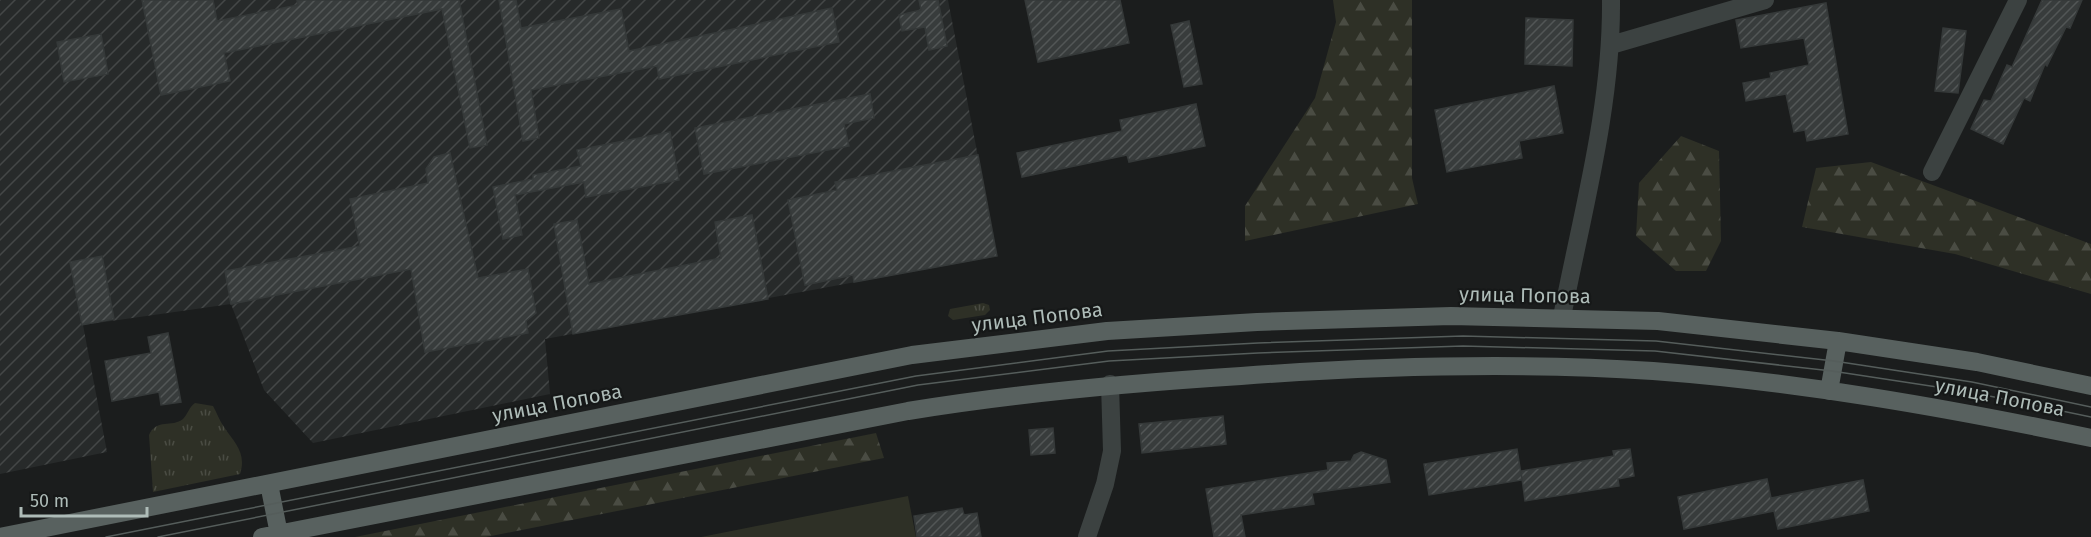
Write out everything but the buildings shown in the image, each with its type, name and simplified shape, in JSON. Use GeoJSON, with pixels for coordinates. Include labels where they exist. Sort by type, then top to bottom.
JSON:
{"type":"FeatureCollection","features":[{"type":"Feature","properties":{"kind":"main road","name":"улица Попова"},"geometry":{"type":"LineString","coordinates":[[0,537],[901,357],[1003,342],[1107,331],[1257,322],[1451,316],[1658,321],[1838,341],[1977,362],[2091,386]]}},
{"type":"Feature","properties":{"kind":"main road"},"geometry":{"type":"LineString","coordinates":[[1829,391],[1838,341]]}},
{"type":"Feature","properties":{"kind":"main road","name":"улица Попова"},"geometry":{"type":"LineString","coordinates":[[270,535],[908,411],[994,397],[1110,384],[1304,371],[1462,366],[1654,371],[1829,391],[1967,412],[2091,438]]}},
{"type":"Feature","properties":{"kind":"main road"},"geometry":{"type":"LineString","coordinates":[[269,484],[270,535]]}},
{"type":"Feature","properties":{"kind":"street"},"geometry":{"type":"LineString","coordinates":[[1562,317],[1606,94],[1611,45],[1611,0]]}},
{"type":"Feature","properties":{"kind":"street"},"geometry":{"type":"LineString","coordinates":[[1611,45],[1765,0]]}},
{"type":"Feature","properties":{"kind":"street"},"geometry":{"type":"LineString","coordinates":[[1932,172],[2018,0]]}},
{"type":"Feature","properties":{"kind":"street"},"geometry":{"type":"LineString","coordinates":[[1087,537],[1105,484],[1112,451],[1110,384]]}},
{"type":"Feature","properties":{"kind":"shaded area"},"geometry":{"type":"Polygon","coordinates":[[[0,0],[948,0],[997,256],[545,339],[550,394],[313,443],[264,390],[231,304],[83,325],[107,452],[0,474],[0,0]]]}},
{"type":"Feature","properties":{"kind":"green space"},"geometry":{"type":"Polygon","coordinates":[[[1333,0],[1412,0],[1412,178],[1418,204],[1245,241],[1245,206],[1315,98],[1336,22],[1333,0]]]}},
{"type":"Feature","properties":{"kind":"green space"},"geometry":{"type":"Polygon","coordinates":[[[1681,136],[1719,151],[1721,241],[1706,271],[1676,271],[1636,236],[1639,183],[1681,136]]]}},
{"type":"Feature","properties":{"kind":"green space"},"geometry":{"type":"Polygon","coordinates":[[[1871,162],[2091,244],[2091,294],[1955,254],[1802,227],[1816,168],[1871,162]]]}},
{"type":"Feature","properties":{"kind":"green space"},"geometry":{"type":"Polygon","coordinates":[[[983,303],[989,305],[990,310],[985,315],[953,320],[948,316],[950,309],[983,303]]]}},
{"type":"Feature","properties":{"kind":"green space"},"geometry":{"type":"Polygon","coordinates":[[[195,403],[213,406],[241,454],[240,474],[153,492],[149,435],[160,425],[179,422],[195,403]]]}},
{"type":"Feature","properties":{"kind":"green space"},"geometry":{"type":"Polygon","coordinates":[[[876,433],[884,458],[486,537],[355,537],[876,433]]]}},
{"type":"Feature","properties":{"kind":"green space"},"geometry":{"type":"Polygon","coordinates":[[[908,496],[916,537],[701,537],[908,496]]]}},
{"type":"Feature","properties":{"kind":"tram line"},"geometry":{"type":"LineString","coordinates":[[106,537],[916,376],[1108,351],[1463,336],[1656,341],[1834,361],[1972,382],[2091,407]]}},
{"type":"Feature","properties":{"kind":"tram line"},"geometry":{"type":"LineString","coordinates":[[158,537],[918,385],[1109,361],[1463,346],[1655,351],[1832,371],[1970,392],[2091,417]]}}]}
